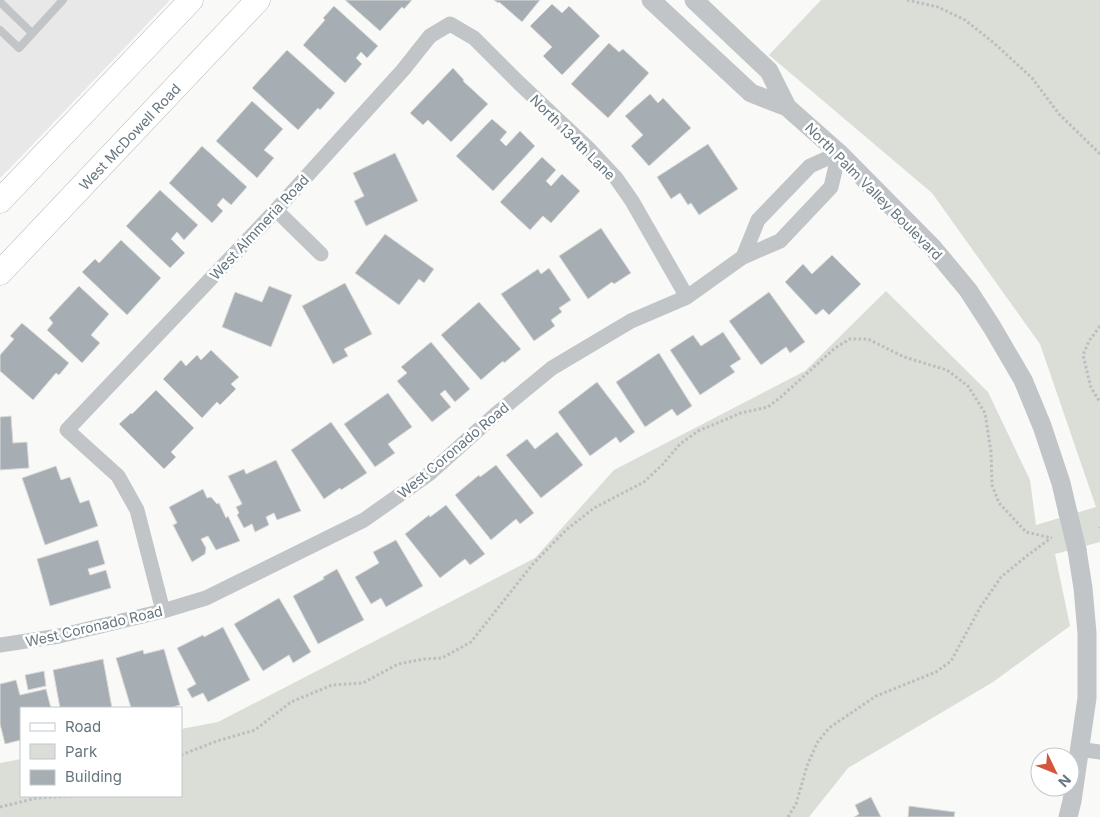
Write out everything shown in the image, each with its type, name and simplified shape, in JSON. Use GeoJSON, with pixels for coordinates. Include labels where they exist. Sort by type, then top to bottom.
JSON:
{"type":"FeatureCollection","features":[{"type":"Feature","properties":{"kind":"main road"},"geometry":{"type":"LineString","coordinates":[[0,201],[192,0]]}},
{"type":"Feature","properties":{"kind":"main road","name":"West McDowell Road"},"geometry":{"type":"LineString","coordinates":[[0,274],[258,0]]}},
{"type":"Feature","properties":{"kind":"street","name":"North Palm Valley Boulevard"},"geometry":{"type":"LineString","coordinates":[[651,0],[751,93],[788,107]]}},
{"type":"Feature","properties":{"kind":"street","name":"North Palm Valley Boulevard"},"geometry":{"type":"LineString","coordinates":[[694,0],[769,71],[788,107],[839,153],[934,248],[968,290],[1023,380],[1042,426],[1061,483],[1077,550],[1083,588],[1087,633],[1087,698],[1079,747]]}},
{"type":"Feature","properties":{"kind":"street","name":"West Almmeria Road"},"geometry":{"type":"LineString","coordinates":[[163,611],[137,510],[118,476],[67,430],[276,210],[403,70],[430,36],[450,24]]}},
{"type":"Feature","properties":{"kind":"street","name":"North 134th Lane"},"geometry":{"type":"LineString","coordinates":[[450,24],[474,38],[590,150],[616,178],[632,201],[687,297]]}},
{"type":"Feature","properties":{"kind":"street"},"geometry":{"type":"LineString","coordinates":[[743,257],[758,220],[810,166],[839,153]]}},
{"type":"Feature","properties":{"kind":"street","name":"West Coronado Road"},"geometry":{"type":"LineString","coordinates":[[0,645],[59,636],[163,611],[206,598],[364,520],[428,474],[552,368],[631,321],[687,297],[743,257],[780,240],[831,187],[839,153]]}},
{"type":"Feature","properties":{"kind":"street"},"geometry":{"type":"LineString","coordinates":[[276,210],[321,254]]}},
{"type":"Feature","properties":{"kind":"street"},"geometry":{"type":"LineString","coordinates":[[1080,750],[1100,752]]}},
{"type":"Feature","properties":{"kind":"street","name":"North Palm Valley Boulevard"},"geometry":{"type":"LineString","coordinates":[[1068,817],[1073,797]]}},
{"type":"Feature","properties":{"kind":"lane"},"geometry":{"type":"LineString","coordinates":[[0,30],[19,48],[64,0]]}},
{"type":"Feature","properties":{"kind":"lane"},"geometry":{"type":"LineString","coordinates":[[0,2],[32,34]]}},
{"type":"Feature","properties":{"kind":"path"},"geometry":{"type":"LineString","coordinates":[[907,0],[938,7],[965,20],[994,43],[1032,78],[1060,114],[1100,154]]}},
{"type":"Feature","properties":{"kind":"path"},"geometry":{"type":"LineString","coordinates":[[1100,326],[1088,341],[1083,355],[1091,388],[1100,402]]}},
{"type":"Feature","properties":{"kind":"path"},"geometry":{"type":"LineString","coordinates":[[182,755],[255,730],[291,702],[332,685],[363,683],[398,664],[442,658],[471,642],[532,565],[573,524],[594,508],[644,482],[680,444],[698,431],[741,413],[768,407],[835,348],[850,339],[868,339],[904,357],[947,370],[968,386],[985,413],[991,452],[992,485],[999,503],[1026,532],[1052,538],[1001,577],[981,606],[951,661],[936,672],[876,696],[829,728],[817,743],[807,766],[796,804],[788,817]]}},
{"type":"Feature","properties":{"kind":"path"},"geometry":{"type":"LineString","coordinates":[[0,807],[37,798],[55,797]]}},
{"type":"Feature","properties":{"kind":"shaded area"},"geometry":{"type":"Polygon","coordinates":[[[0,0],[170,0],[0,178],[0,0]]]}},
{"type":"Feature","properties":{"kind":"green space"},"geometry":{"type":"Polygon","coordinates":[[[821,0],[1100,0],[1100,542],[1055,554],[1070,626],[993,682],[848,768],[809,817],[0,817],[0,763],[20,759],[20,797],[182,797],[182,729],[218,722],[535,558],[614,470],[805,371],[886,291],[988,392],[1030,480],[1036,525],[1096,507],[1040,344],[932,193],[769,55],[821,0]]]}},
{"type":"Feature","properties":{"kind":"building"},"geometry":{"type":"Polygon","coordinates":[[[345,0],[412,0],[404,9],[402,7],[380,31],[345,0]]]}},
{"type":"Feature","properties":{"kind":"building"},"geometry":{"type":"Polygon","coordinates":[[[494,0],[540,0],[522,22],[499,2],[494,0]]]}},
{"type":"Feature","properties":{"kind":"building"},"geometry":{"type":"Polygon","coordinates":[[[552,4],[562,13],[569,6],[600,36],[562,75],[543,56],[552,47],[530,26],[552,4]]]}},
{"type":"Feature","properties":{"kind":"building"},"geometry":{"type":"Polygon","coordinates":[[[334,6],[378,46],[367,58],[361,52],[356,58],[362,64],[345,83],[303,45],[325,20],[323,18],[334,6]]]}},
{"type":"Feature","properties":{"kind":"building"},"geometry":{"type":"Polygon","coordinates":[[[609,43],[619,52],[623,49],[649,73],[608,118],[571,84],[609,43]]]}},
{"type":"Feature","properties":{"kind":"building"},"geometry":{"type":"Polygon","coordinates":[[[287,50],[335,93],[298,130],[252,88],[287,50]]]}},
{"type":"Feature","properties":{"kind":"building"},"geometry":{"type":"Polygon","coordinates":[[[453,68],[463,81],[488,104],[451,142],[428,120],[423,125],[410,113],[453,68]]]}},
{"type":"Feature","properties":{"kind":"building"},"geometry":{"type":"Polygon","coordinates":[[[650,94],[658,103],[663,98],[691,128],[649,166],[631,146],[643,135],[625,116],[650,94]]]}},
{"type":"Feature","properties":{"kind":"building"},"geometry":{"type":"Polygon","coordinates":[[[252,101],[283,129],[264,150],[274,158],[257,178],[216,141],[252,101]]]}},
{"type":"Feature","properties":{"kind":"building"},"geometry":{"type":"Polygon","coordinates":[[[492,119],[507,132],[500,140],[506,146],[520,131],[535,146],[493,191],[456,156],[492,119]]]}},
{"type":"Feature","properties":{"kind":"building"},"geometry":{"type":"Polygon","coordinates":[[[708,144],[738,189],[699,215],[691,203],[688,205],[680,193],[671,199],[657,177],[708,144]]]}},
{"type":"Feature","properties":{"kind":"building"},"geometry":{"type":"Polygon","coordinates":[[[202,146],[247,187],[231,205],[223,198],[217,205],[223,211],[212,223],[169,183],[202,146]]]}},
{"type":"Feature","properties":{"kind":"building"},"geometry":{"type":"Polygon","coordinates":[[[395,153],[418,201],[366,226],[354,201],[364,196],[353,173],[395,153]]]}},
{"type":"Feature","properties":{"kind":"building"},"geometry":{"type":"Polygon","coordinates":[[[542,157],[556,170],[546,181],[551,186],[562,174],[580,191],[551,223],[543,216],[530,230],[500,202],[542,157]]]}},
{"type":"Feature","properties":{"kind":"building"},"geometry":{"type":"Polygon","coordinates":[[[160,190],[198,225],[184,240],[177,232],[171,239],[185,253],[170,268],[126,226],[160,190]]]}},
{"type":"Feature","properties":{"kind":"building"},"geometry":{"type":"Polygon","coordinates":[[[601,228],[631,273],[614,284],[612,282],[588,299],[559,256],[601,228]]]}},
{"type":"Feature","properties":{"kind":"building"},"geometry":{"type":"Polygon","coordinates":[[[385,234],[434,269],[424,283],[419,279],[399,305],[355,273],[385,234]]]}},
{"type":"Feature","properties":{"kind":"building"},"geometry":{"type":"Polygon","coordinates":[[[121,240],[161,278],[127,315],[82,272],[95,259],[99,263],[121,240]]]}},
{"type":"Feature","properties":{"kind":"building"},"geometry":{"type":"Polygon","coordinates":[[[832,255],[861,284],[829,315],[823,309],[816,315],[785,282],[803,264],[812,274],[832,255]]]}},
{"type":"Feature","properties":{"kind":"building"},"geometry":{"type":"Polygon","coordinates":[[[549,268],[571,300],[559,308],[562,312],[551,320],[555,326],[534,341],[501,294],[538,269],[541,274],[549,268]]]}},
{"type":"Feature","properties":{"kind":"building"},"geometry":{"type":"Polygon","coordinates":[[[345,283],[372,334],[344,349],[348,356],[333,364],[302,306],[345,283]]]}},
{"type":"Feature","properties":{"kind":"building"},"geometry":{"type":"Polygon","coordinates":[[[79,286],[109,314],[91,335],[100,343],[82,363],[47,330],[53,323],[49,318],[79,286]]]}},
{"type":"Feature","properties":{"kind":"building"},"geometry":{"type":"Polygon","coordinates":[[[269,286],[292,295],[271,347],[222,327],[235,292],[262,302],[269,286]]]}},
{"type":"Feature","properties":{"kind":"building"},"geometry":{"type":"Polygon","coordinates":[[[769,292],[805,342],[790,353],[786,347],[761,365],[729,321],[769,292]]]}},
{"type":"Feature","properties":{"kind":"building"},"geometry":{"type":"Polygon","coordinates":[[[479,302],[521,349],[504,363],[503,361],[481,380],[441,335],[479,302]]]}},
{"type":"Feature","properties":{"kind":"building"},"geometry":{"type":"Polygon","coordinates":[[[22,323],[69,363],[59,375],[56,373],[33,400],[0,371],[0,355],[14,339],[10,336],[22,323]]]}},
{"type":"Feature","properties":{"kind":"building"},"geometry":{"type":"Polygon","coordinates":[[[723,332],[741,359],[730,366],[735,372],[700,395],[670,350],[693,335],[701,346],[723,332]]]}},
{"type":"Feature","properties":{"kind":"building"},"geometry":{"type":"Polygon","coordinates":[[[431,342],[470,389],[455,402],[445,390],[440,394],[451,407],[432,422],[397,381],[407,373],[401,367],[431,342]]]}},
{"type":"Feature","properties":{"kind":"building"},"geometry":{"type":"Polygon","coordinates":[[[211,350],[239,377],[231,384],[236,389],[220,405],[217,402],[202,418],[163,379],[181,360],[186,366],[197,355],[201,360],[211,350]]]}},
{"type":"Feature","properties":{"kind":"building"},"geometry":{"type":"Polygon","coordinates":[[[659,353],[692,406],[677,416],[672,409],[645,427],[616,382],[659,353]]]}},
{"type":"Feature","properties":{"kind":"building"},"geometry":{"type":"Polygon","coordinates":[[[597,382],[635,432],[620,443],[616,437],[590,456],[558,412],[597,382]]]}},
{"type":"Feature","properties":{"kind":"building"},"geometry":{"type":"Polygon","coordinates":[[[156,390],[194,428],[171,452],[176,457],[164,469],[119,424],[156,390]]]}},
{"type":"Feature","properties":{"kind":"building"},"geometry":{"type":"Polygon","coordinates":[[[388,393],[412,427],[388,444],[395,453],[375,467],[344,424],[388,393]]]}},
{"type":"Feature","properties":{"kind":"building"},"geometry":{"type":"Polygon","coordinates":[[[11,416],[13,443],[27,442],[29,468],[0,470],[0,417],[11,416]]]}},
{"type":"Feature","properties":{"kind":"building"},"geometry":{"type":"Polygon","coordinates":[[[331,422],[367,473],[324,499],[291,450],[331,422]]]}},
{"type":"Feature","properties":{"kind":"building"},"geometry":{"type":"Polygon","coordinates":[[[557,432],[583,465],[541,498],[506,455],[527,439],[535,449],[557,432]]]}},
{"type":"Feature","properties":{"kind":"building"},"geometry":{"type":"Polygon","coordinates":[[[276,460],[301,511],[277,520],[274,513],[266,517],[269,525],[255,532],[252,524],[244,528],[237,515],[239,513],[236,507],[242,504],[228,476],[244,469],[246,474],[276,460]]]}},
{"type":"Feature","properties":{"kind":"building"},"geometry":{"type":"Polygon","coordinates":[[[496,465],[534,513],[520,524],[516,519],[491,540],[455,495],[479,475],[480,477],[496,465]]]}},
{"type":"Feature","properties":{"kind":"building"},"geometry":{"type":"Polygon","coordinates":[[[56,466],[61,480],[70,477],[80,503],[89,500],[98,526],[45,545],[22,478],[56,466]]]}},
{"type":"Feature","properties":{"kind":"building"},"geometry":{"type":"Polygon","coordinates":[[[203,489],[207,498],[211,497],[217,504],[219,503],[226,518],[228,516],[240,541],[216,550],[208,536],[201,539],[206,548],[205,554],[192,562],[173,525],[177,523],[169,507],[203,489]]]}},
{"type":"Feature","properties":{"kind":"building"},"geometry":{"type":"Polygon","coordinates":[[[446,505],[485,554],[470,565],[465,559],[440,578],[405,534],[429,515],[430,517],[446,505]]]}},
{"type":"Feature","properties":{"kind":"building"},"geometry":{"type":"Polygon","coordinates":[[[98,540],[105,564],[88,569],[90,575],[106,570],[111,588],[50,606],[37,559],[98,540]]]}},
{"type":"Feature","properties":{"kind":"building"},"geometry":{"type":"Polygon","coordinates":[[[396,540],[423,586],[386,607],[381,598],[371,604],[355,577],[379,563],[373,552],[396,540]]]}},
{"type":"Feature","properties":{"kind":"building"},"geometry":{"type":"Polygon","coordinates":[[[337,569],[364,620],[318,644],[293,596],[324,579],[323,577],[337,569]]]}},
{"type":"Feature","properties":{"kind":"building"},"geometry":{"type":"Polygon","coordinates":[[[279,598],[311,652],[293,663],[289,655],[263,671],[234,624],[279,598]]]}},
{"type":"Feature","properties":{"kind":"building"},"geometry":{"type":"Polygon","coordinates":[[[223,627],[250,680],[208,702],[203,693],[192,698],[187,689],[196,684],[177,648],[223,627]]]}},
{"type":"Feature","properties":{"kind":"building"},"geometry":{"type":"Polygon","coordinates":[[[164,649],[180,705],[173,707],[131,707],[116,658],[143,650],[144,654],[164,649]]]}},
{"type":"Feature","properties":{"kind":"building"},"geometry":{"type":"Polygon","coordinates":[[[103,659],[112,707],[60,707],[53,670],[103,659]]]}},
{"type":"Feature","properties":{"kind":"building"},"geometry":{"type":"Polygon","coordinates":[[[44,671],[46,686],[28,690],[25,675],[44,671]]]}},
{"type":"Feature","properties":{"kind":"building"},"geometry":{"type":"Polygon","coordinates":[[[16,680],[20,695],[46,689],[51,707],[20,707],[20,740],[5,744],[0,724],[0,684],[16,680]]]}},
{"type":"Feature","properties":{"kind":"building"},"geometry":{"type":"Polygon","coordinates":[[[871,797],[881,817],[854,817],[859,814],[855,805],[871,797]]]}},
{"type":"Feature","properties":{"kind":"building"},"geometry":{"type":"Polygon","coordinates":[[[909,806],[955,812],[954,817],[908,817],[909,806]]]}}]}
